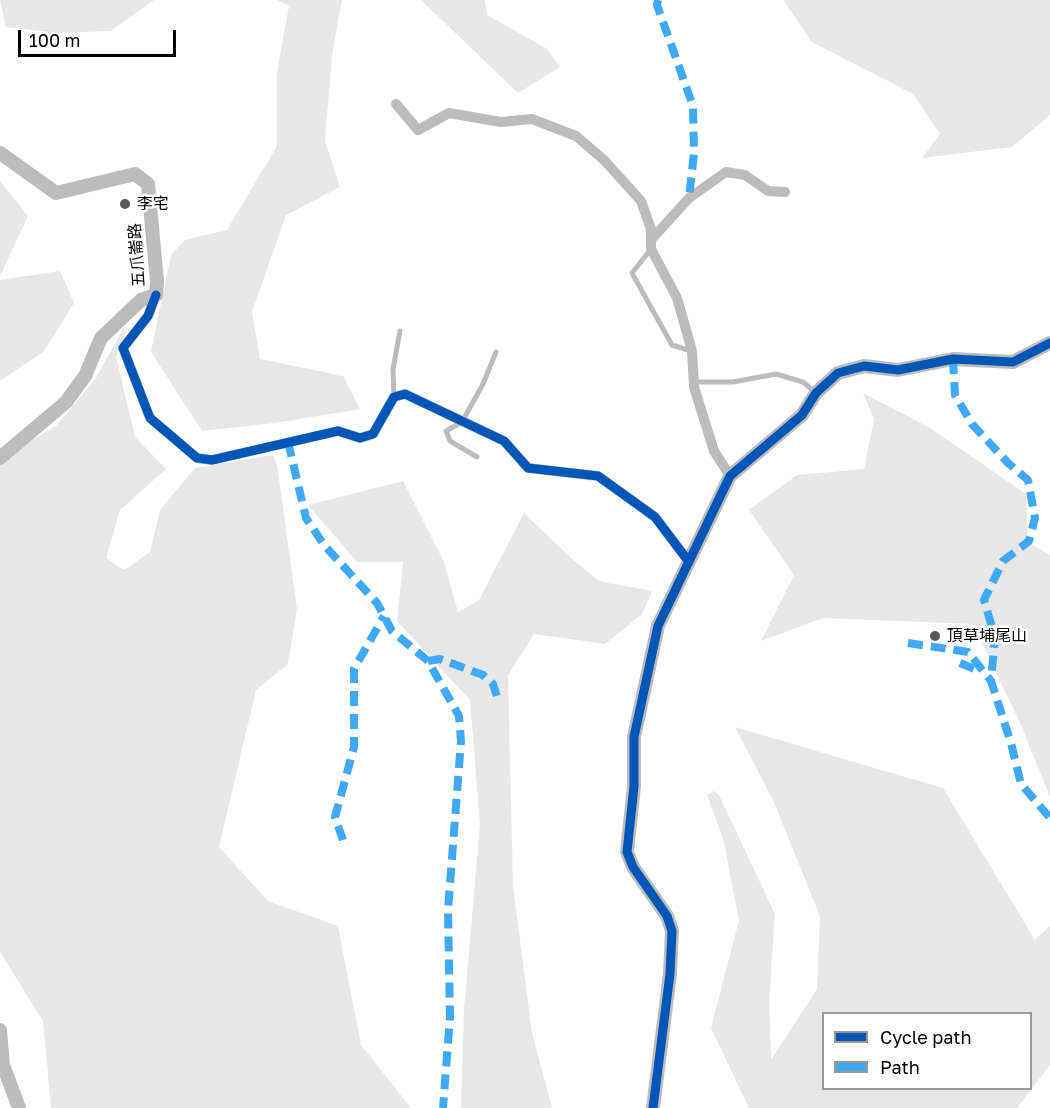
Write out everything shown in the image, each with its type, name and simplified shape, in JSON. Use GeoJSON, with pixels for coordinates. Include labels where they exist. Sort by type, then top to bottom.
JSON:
{"type":"FeatureCollection","features":[{"type":"Feature","properties":{"kind":"street"},"geometry":{"type":"LineString","coordinates":[[396,104],[418,130],[449,113],[501,122],[532,119],[576,136],[604,160],[641,201],[651,229],[651,244],[677,298],[692,351],[694,382],[714,451],[730,476]]}},
{"type":"Feature","properties":{"kind":"street","name":"五爪崙路"},"geometry":{"type":"LineString","coordinates":[[0,153],[56,193],[135,174],[148,184],[156,295],[141,300],[101,338],[85,375],[66,402],[49,419],[0,458]]}},
{"type":"Feature","properties":{"kind":"street"},"geometry":{"type":"LineString","coordinates":[[651,244],[689,198],[726,172],[745,175],[768,191],[785,192]]}},
{"type":"Feature","properties":{"kind":"street"},"geometry":{"type":"LineString","coordinates":[[156,295],[148,316],[123,348],[150,418],[197,458],[212,460],[338,431],[360,438],[372,434],[394,397],[405,394],[504,441],[528,468],[598,476],[655,517],[689,562]]}},
{"type":"Feature","properties":{"kind":"street"},"geometry":{"type":"LineString","coordinates":[[652,1108],[670,974],[672,931],[667,916],[633,867],[627,852],[627,834],[634,786],[634,737],[658,626],[730,476],[802,415],[816,393],[838,373],[864,366],[898,370],[953,359],[1013,362],[1050,343]]}},
{"type":"Feature","properties":{"kind":"street"},"geometry":{"type":"LineString","coordinates":[[0,1030],[3,1065],[19,1108]]}},
{"type":"Feature","properties":{"kind":"lane"},"geometry":{"type":"LineString","coordinates":[[651,244],[632,273],[672,345],[692,351]]}},
{"type":"Feature","properties":{"kind":"lane"},"geometry":{"type":"LineString","coordinates":[[394,397],[393,369],[400,331]]}},
{"type":"Feature","properties":{"kind":"lane"},"geometry":{"type":"LineString","coordinates":[[477,457],[450,441],[446,431],[462,422],[483,384],[496,351]]}},
{"type":"Feature","properties":{"kind":"lane"},"geometry":{"type":"LineString","coordinates":[[694,382],[734,382],[776,375],[803,382],[816,393]]}},
{"type":"Feature","properties":{"kind":"shaded area"},"geometry":{"type":"Polygon","coordinates":[[[0,0],[154,0],[111,31],[60,33],[6,27],[0,0]]]}},
{"type":"Feature","properties":{"kind":"shaded area"},"geometry":{"type":"Polygon","coordinates":[[[277,0],[342,0],[332,55],[325,141],[340,187],[286,215],[252,312],[260,359],[343,376],[360,409],[275,423],[202,431],[151,352],[171,255],[185,240],[227,230],[277,146],[277,72],[289,6],[277,0]]]}},
{"type":"Feature","properties":{"kind":"shaded area"},"geometry":{"type":"Polygon","coordinates":[[[421,0],[485,0],[487,15],[546,48],[560,67],[518,93],[421,0]]]}},
{"type":"Feature","properties":{"kind":"shaded area"},"geometry":{"type":"Polygon","coordinates":[[[783,0],[1050,0],[1050,115],[1012,147],[922,158],[940,134],[913,94],[812,42],[783,0]]]}},
{"type":"Feature","properties":{"kind":"shaded area"},"geometry":{"type":"Polygon","coordinates":[[[0,181],[28,216],[0,276],[0,181]]]}},
{"type":"Feature","properties":{"kind":"shaded area"},"geometry":{"type":"Polygon","coordinates":[[[60,271],[74,303],[44,351],[0,381],[0,280],[60,271]]]}},
{"type":"Feature","properties":{"kind":"shaded area"},"geometry":{"type":"Polygon","coordinates":[[[125,326],[127,328],[116,357],[135,437],[166,469],[120,510],[106,558],[124,570],[150,552],[160,510],[195,468],[273,455],[277,464],[297,609],[288,664],[256,690],[219,847],[268,901],[338,926],[361,1045],[411,1108],[51,1108],[43,1021],[0,952],[0,459],[56,426],[96,378],[125,326]]]}},
{"type":"Feature","properties":{"kind":"shaded area"},"geometry":{"type":"Polygon","coordinates":[[[863,393],[930,428],[1026,494],[1028,542],[1050,555],[1050,797],[1021,725],[973,624],[823,618],[761,641],[794,575],[749,510],[797,475],[864,469],[874,419],[863,393]]]}},
{"type":"Feature","properties":{"kind":"shaded area"},"geometry":{"type":"Polygon","coordinates":[[[403,481],[444,562],[458,612],[479,600],[524,513],[572,559],[599,581],[652,591],[642,614],[605,644],[534,634],[508,675],[513,886],[532,1033],[552,1108],[461,1108],[464,1009],[480,825],[470,700],[397,621],[403,562],[357,562],[308,505],[403,481]]]}},
{"type":"Feature","properties":{"kind":"shaded area"},"geometry":{"type":"Polygon","coordinates":[[[735,727],[943,788],[1035,940],[1050,926],[1050,1065],[1032,1088],[1032,1012],[822,1012],[822,1090],[1031,1090],[1017,1108],[749,1108],[711,1028],[739,920],[723,838],[707,795],[714,791],[719,795],[775,914],[769,1001],[771,1060],[817,989],[820,916],[773,800],[735,727]]]}},
{"type":"Feature","properties":{"kind":"marked path"},"geometry":{"type":"LineString","coordinates":[[658,0],[657,5],[693,106],[694,153],[689,198]]}},
{"type":"Feature","properties":{"kind":"marked path"},"geometry":{"type":"LineString","coordinates":[[953,359],[955,395],[972,424],[1008,463],[1028,480],[1035,518],[1029,541],[1003,561],[984,600],[995,637],[991,681],[1011,743],[1021,784],[1050,818]]}},
{"type":"Feature","properties":{"kind":"marked path"},"geometry":{"type":"LineString","coordinates":[[288,442],[306,518],[324,545],[377,603],[392,631],[428,661],[459,716],[461,741],[448,910],[450,1017],[443,1108]]}},
{"type":"Feature","properties":{"kind":"marked path"},"geometry":{"type":"LineString","coordinates":[[343,840],[335,817],[354,747],[354,669],[384,616]]}},
{"type":"Feature","properties":{"kind":"marked path"},"geometry":{"type":"LineString","coordinates":[[908,643],[968,652],[991,681]]}},
{"type":"Feature","properties":{"kind":"marked path"},"geometry":{"type":"LineString","coordinates":[[428,661],[440,659],[483,675],[493,684],[498,700]]}},
{"type":"Feature","properties":{"kind":"marked path"},"geometry":{"type":"LineString","coordinates":[[960,663],[974,669],[978,667]]}},
{"type":"Feature","properties":{"kind":"cycle path"},"geometry":{"type":"LineString","coordinates":[[156,295],[148,316],[123,348],[150,418],[197,458],[212,460],[338,431],[360,438],[373,434],[394,397],[405,394],[504,441],[528,468],[598,476],[655,517],[689,562]]}},
{"type":"Feature","properties":{"kind":"cycle path"},"geometry":{"type":"LineString","coordinates":[[653,1108],[670,974],[672,931],[667,916],[633,867],[627,852],[634,786],[634,737],[658,626],[730,476],[802,415],[816,393],[838,373],[864,366],[898,370],[953,359],[1013,362],[1050,343]]}},
{"type":"Feature","properties":{"kind":"place","name":"李宅"},"geometry":{"type":"Point","coordinates":[125,204]}},
{"type":"Feature","properties":{"kind":"place","name":"頂草埔尾山"},"geometry":{"type":"Point","coordinates":[935,636]}}]}
